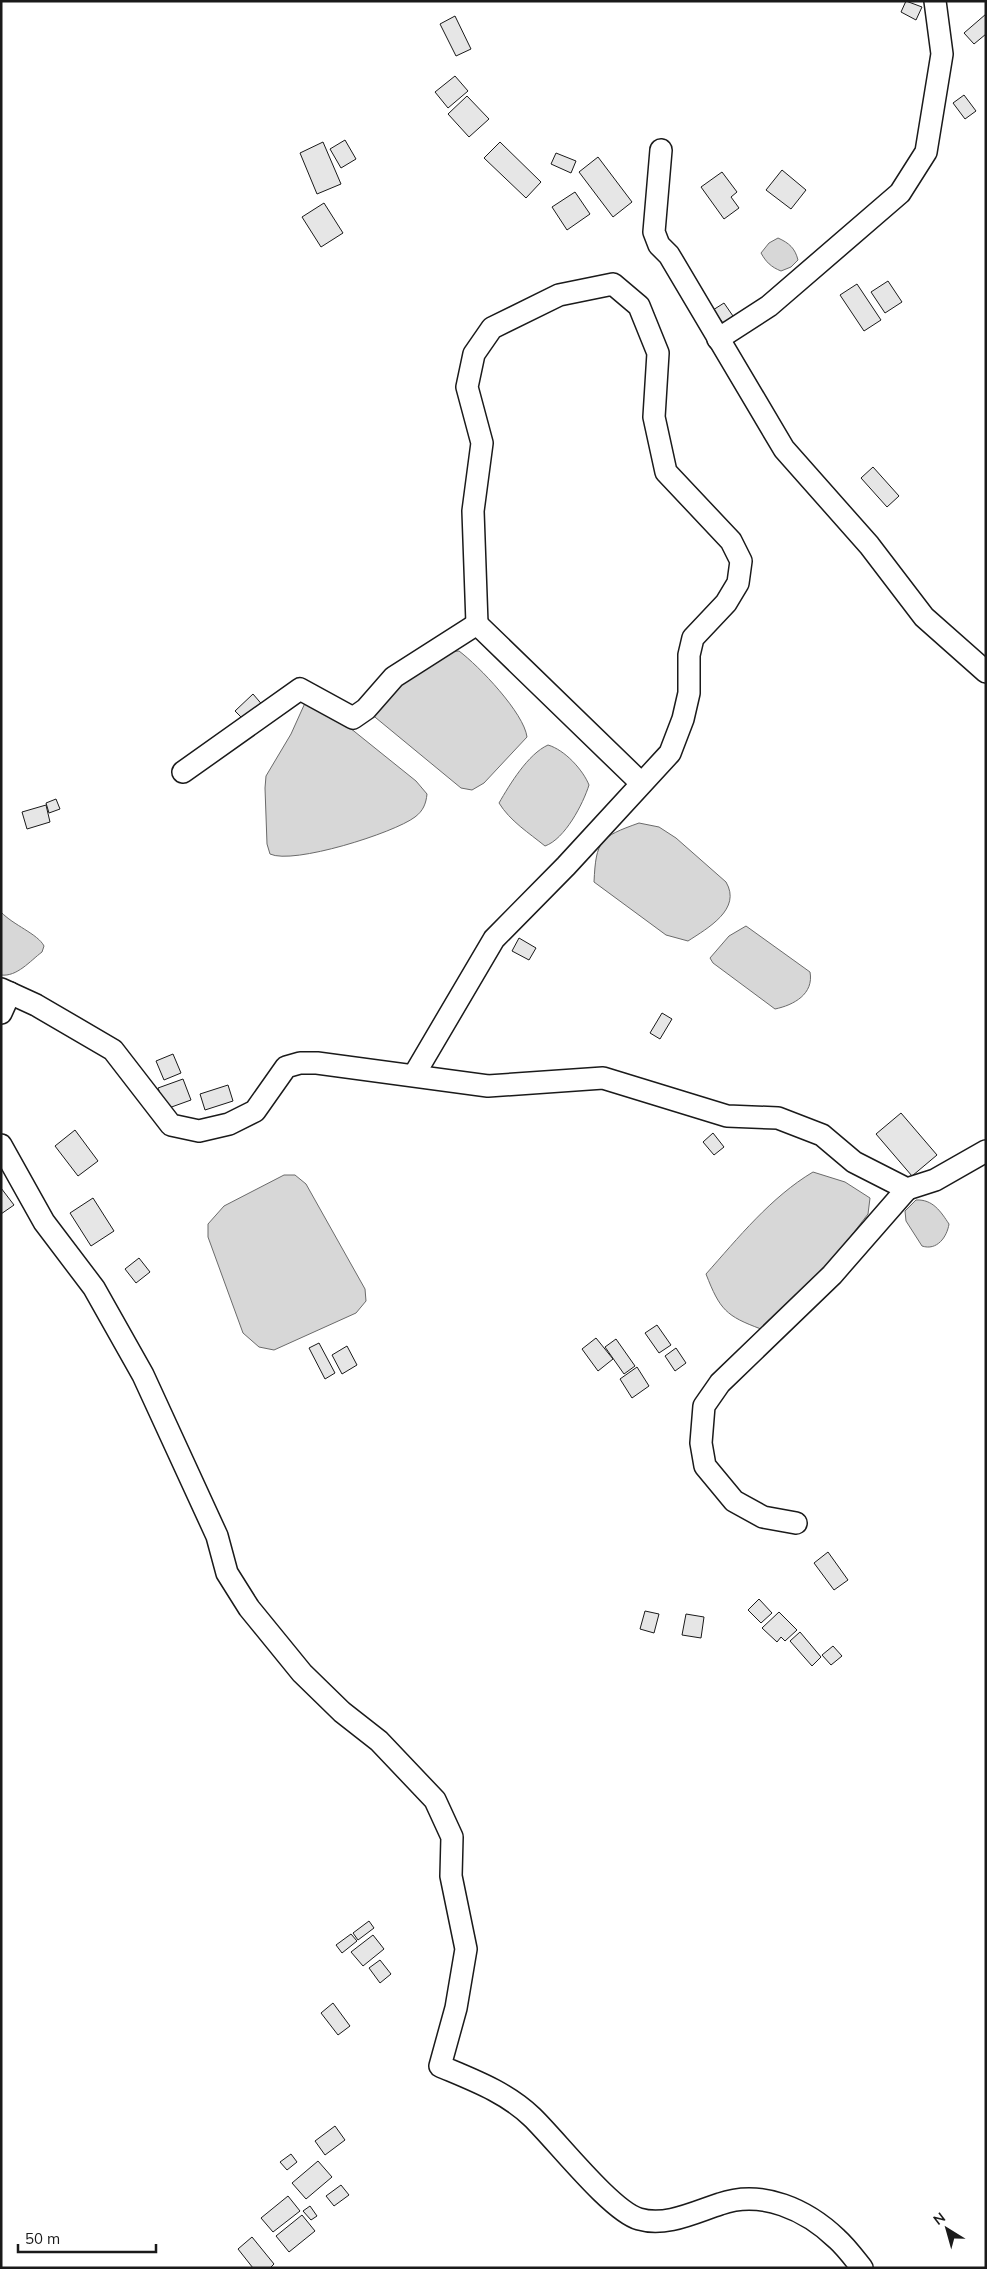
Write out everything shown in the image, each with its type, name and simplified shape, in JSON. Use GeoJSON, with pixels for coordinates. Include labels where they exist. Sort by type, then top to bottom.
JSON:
{"type":"FeatureCollection","features":[{"type":"Feature","properties":{"kind":"street"},"geometry":{"type":"LineString","coordinates":[[718,339],[769,306],[837,245],[900,194],[926,152],[942,54],[935,1]]}},
{"type":"Feature","properties":{"kind":"street"},"geometry":{"type":"LineString","coordinates":[[661,150],[654,232],[660,245],[669,255],[784,449],[869,545],[924,617],[986,672]]}},
{"type":"Feature","properties":{"kind":"street"},"geometry":{"type":"LineString","coordinates":[[414,1075],[494,939],[566,866],[670,753],[683,719],[689,693],[689,655],[693,638],[726,603],[738,583],[741,561],[731,541],[666,472],[654,417],[658,353],[639,306],[613,284],[559,295],[492,328],[474,354],[467,388],[482,443],[473,511],[477,624],[641,783]]}},
{"type":"Feature","properties":{"kind":"street"},"geometry":{"type":"LineString","coordinates":[[183,772],[300,690],[353,718],[366,709],[394,677],[441,649],[477,624]]}},
{"type":"Feature","properties":{"kind":"street"},"geometry":{"type":"LineString","coordinates":[[1,1013],[6,991],[36,1005],[113,1050],[171,1125],[200,1131],[229,1124],[255,1111],[286,1067],[300,1063],[317,1063],[488,1086],[603,1078],[727,1116],[778,1118],[822,1135],[854,1162],[907,1189]]}},
{"type":"Feature","properties":{"kind":"street"},"geometry":{"type":"LineString","coordinates":[[1,1145],[44,1222],[94,1288],[143,1374],[217,1536],[227,1573],[249,1608],[302,1673],[342,1712],[379,1741],[434,1800],[452,1837],[451,1876],[466,1949],[456,2008],[440,2066],[510,2099],[532,2117],[619,2207],[638,2219],[658,2220],[682,2217],[740,2199],[781,2204],[813,2219],[839,2240],[862,2268]]}},
{"type":"Feature","properties":{"kind":"street"},"geometry":{"type":"LineString","coordinates":[[796,1524],[763,1517],[734,1500],[705,1466],[701,1443],[704,1406],[720,1383],[832,1275],[907,1189],[935,1180],[986,1151]]}},
{"type":"Feature","properties":{"kind":"shaded area"},"geometry":{"type":"Polygon","coordinates":[[[778,238],[791,246],[798,260],[791,267],[781,271],[769,264],[761,253],[769,243],[778,238]]]}},
{"type":"Feature","properties":{"kind":"shaded area"},"geometry":{"type":"Polygon","coordinates":[[[459,651],[489,678],[509,703],[524,727],[527,737],[484,783],[472,790],[461,788],[370,713],[394,688],[446,652],[459,651]]]}},
{"type":"Feature","properties":{"kind":"shaded area"},"geometry":{"type":"Polygon","coordinates":[[[305,703],[319,703],[416,781],[427,794],[424,807],[418,815],[404,824],[343,846],[299,855],[282,856],[270,854],[267,844],[266,776],[291,734],[305,703]]]}},
{"type":"Feature","properties":{"kind":"shaded area"},"geometry":{"type":"Polygon","coordinates":[[[548,745],[561,751],[573,761],[589,785],[578,811],[566,829],[545,846],[514,821],[499,803],[527,762],[533,755],[548,745]]]}},
{"type":"Feature","properties":{"kind":"shaded area"},"geometry":{"type":"Polygon","coordinates":[[[639,823],[659,827],[676,838],[726,882],[730,892],[730,901],[726,909],[713,924],[688,941],[666,935],[594,882],[596,857],[603,842],[616,832],[639,823]]]}},
{"type":"Feature","properties":{"kind":"shaded area"},"geometry":{"type":"Polygon","coordinates":[[[1,912],[36,937],[44,946],[42,952],[28,964],[18,971],[7,975],[1,975],[1,912]]]}},
{"type":"Feature","properties":{"kind":"shaded area"},"geometry":{"type":"Polygon","coordinates":[[[746,926],[810,972],[809,986],[806,992],[789,1005],[775,1009],[713,963],[710,958],[729,936],[746,926]]]}},
{"type":"Feature","properties":{"kind":"shaded area"},"geometry":{"type":"Polygon","coordinates":[[[813,1172],[845,1182],[870,1198],[868,1214],[824,1271],[761,1329],[740,1320],[720,1304],[706,1274],[769,1206],[783,1193],[813,1172]]]}},
{"type":"Feature","properties":{"kind":"shaded area"},"geometry":{"type":"Polygon","coordinates":[[[284,1175],[295,1175],[306,1184],[365,1289],[366,1301],[356,1313],[274,1350],[259,1347],[243,1333],[208,1237],[208,1224],[224,1206],[284,1175]]]}},
{"type":"Feature","properties":{"kind":"shaded area"},"geometry":{"type":"Polygon","coordinates":[[[916,1200],[932,1204],[940,1211],[949,1224],[944,1238],[937,1245],[922,1246],[906,1221],[905,1211],[916,1200]]]}},
{"type":"Feature","properties":{"kind":"building"},"geometry":{"type":"Polygon","coordinates":[[[906,1],[922,7],[916,20],[901,12],[906,1]]]}},
{"type":"Feature","properties":{"kind":"building"},"geometry":{"type":"Polygon","coordinates":[[[986,14],[986,34],[974,44],[964,33],[986,14]]]}},
{"type":"Feature","properties":{"kind":"building"},"geometry":{"type":"Polygon","coordinates":[[[455,16],[471,49],[456,56],[440,24],[455,16]]]}},
{"type":"Feature","properties":{"kind":"building"},"geometry":{"type":"Polygon","coordinates":[[[455,76],[468,91],[448,108],[435,92],[455,76]]]}},
{"type":"Feature","properties":{"kind":"building"},"geometry":{"type":"Polygon","coordinates":[[[964,95],[976,111],[965,119],[953,103],[964,95]]]}},
{"type":"Feature","properties":{"kind":"building"},"geometry":{"type":"Polygon","coordinates":[[[467,96],[489,119],[469,137],[448,114],[467,96]]]}},
{"type":"Feature","properties":{"kind":"building"},"geometry":{"type":"Polygon","coordinates":[[[345,140],[356,159],[341,168],[330,149],[345,140]]]}},
{"type":"Feature","properties":{"kind":"building"},"geometry":{"type":"Polygon","coordinates":[[[323,142],[341,184],[317,194],[300,153],[323,142]]]}},
{"type":"Feature","properties":{"kind":"building"},"geometry":{"type":"Polygon","coordinates":[[[500,142],[541,182],[526,198],[484,158],[500,142]]]}},
{"type":"Feature","properties":{"kind":"building"},"geometry":{"type":"Polygon","coordinates":[[[556,153],[576,161],[571,173],[551,164],[556,153]]]}},
{"type":"Feature","properties":{"kind":"building"},"geometry":{"type":"Polygon","coordinates":[[[598,157],[632,202],[613,217],[579,172],[598,157]]]}},
{"type":"Feature","properties":{"kind":"building"},"geometry":{"type":"Polygon","coordinates":[[[782,170],[806,190],[791,209],[766,190],[782,170]]]}},
{"type":"Feature","properties":{"kind":"building"},"geometry":{"type":"Polygon","coordinates":[[[722,172],[737,192],[731,197],[739,208],[724,219],[701,187],[722,172]]]}},
{"type":"Feature","properties":{"kind":"building"},"geometry":{"type":"Polygon","coordinates":[[[575,192],[590,214],[567,230],[552,207],[575,192]]]}},
{"type":"Feature","properties":{"kind":"building"},"geometry":{"type":"Polygon","coordinates":[[[324,203],[343,233],[321,247],[302,217],[324,203]]]}},
{"type":"Feature","properties":{"kind":"building"},"geometry":{"type":"Polygon","coordinates":[[[888,281],[902,302],[885,313],[871,292],[888,281]]]}},
{"type":"Feature","properties":{"kind":"building"},"geometry":{"type":"Polygon","coordinates":[[[857,284],[881,320],[864,331],[840,295],[857,284]]]}},
{"type":"Feature","properties":{"kind":"building"},"geometry":{"type":"Polygon","coordinates":[[[724,303],[733,316],[723,323],[713,310],[724,303]]]}},
{"type":"Feature","properties":{"kind":"building"},"geometry":{"type":"Polygon","coordinates":[[[873,467],[899,496],[887,507],[861,478],[873,467]]]}},
{"type":"Feature","properties":{"kind":"building"},"geometry":{"type":"Polygon","coordinates":[[[253,694],[265,708],[248,724],[235,711],[253,694]]]}},
{"type":"Feature","properties":{"kind":"building"},"geometry":{"type":"Polygon","coordinates":[[[56,799],[60,809],[49,813],[46,803],[56,799]]]}},
{"type":"Feature","properties":{"kind":"building"},"geometry":{"type":"Polygon","coordinates":[[[46,805],[50,822],[27,829],[22,812],[46,805]]]}},
{"type":"Feature","properties":{"kind":"building"},"geometry":{"type":"Polygon","coordinates":[[[519,938],[536,948],[529,960],[512,951],[519,938]]]}},
{"type":"Feature","properties":{"kind":"building"},"geometry":{"type":"Polygon","coordinates":[[[662,1013],[672,1019],[660,1039],[650,1033],[662,1013]]]}},
{"type":"Feature","properties":{"kind":"building"},"geometry":{"type":"Polygon","coordinates":[[[173,1054],[181,1073],[164,1080],[156,1061],[173,1054]]]}},
{"type":"Feature","properties":{"kind":"building"},"geometry":{"type":"Polygon","coordinates":[[[183,1079],[191,1100],[166,1109],[158,1088],[183,1079]]]}},
{"type":"Feature","properties":{"kind":"building"},"geometry":{"type":"Polygon","coordinates":[[[228,1085],[233,1101],[205,1110],[200,1094],[228,1085]]]}},
{"type":"Feature","properties":{"kind":"building"},"geometry":{"type":"Polygon","coordinates":[[[901,1113],[937,1155],[912,1176],[876,1134],[901,1113]]]}},
{"type":"Feature","properties":{"kind":"building"},"geometry":{"type":"Polygon","coordinates":[[[75,1130],[98,1161],[78,1176],[55,1146],[75,1130]]]}},
{"type":"Feature","properties":{"kind":"building"},"geometry":{"type":"Polygon","coordinates":[[[713,1133],[724,1147],[714,1155],[703,1142],[713,1133]]]}},
{"type":"Feature","properties":{"kind":"building"},"geometry":{"type":"Polygon","coordinates":[[[1,1188],[14,1205],[1,1214],[1,1188]]]}},
{"type":"Feature","properties":{"kind":"building"},"geometry":{"type":"Polygon","coordinates":[[[93,1198],[114,1231],[91,1246],[70,1213],[93,1198]]]}},
{"type":"Feature","properties":{"kind":"building"},"geometry":{"type":"Polygon","coordinates":[[[139,1258],[150,1272],[136,1283],[125,1269],[139,1258]]]}},
{"type":"Feature","properties":{"kind":"building"},"geometry":{"type":"Polygon","coordinates":[[[657,1325],[671,1345],[659,1353],[645,1333],[657,1325]]]}},
{"type":"Feature","properties":{"kind":"building"},"geometry":{"type":"Polygon","coordinates":[[[596,1338],[613,1359],[598,1371],[582,1349],[596,1338]]]}},
{"type":"Feature","properties":{"kind":"building"},"geometry":{"type":"Polygon","coordinates":[[[616,1339],[635,1366],[624,1374],[605,1347],[616,1339]]]}},
{"type":"Feature","properties":{"kind":"building"},"geometry":{"type":"Polygon","coordinates":[[[319,1343],[335,1373],[325,1379],[309,1348],[319,1343]]]}},
{"type":"Feature","properties":{"kind":"building"},"geometry":{"type":"Polygon","coordinates":[[[347,1346],[357,1365],[342,1374],[332,1355],[347,1346]]]}},
{"type":"Feature","properties":{"kind":"building"},"geometry":{"type":"Polygon","coordinates":[[[676,1348],[686,1363],[675,1371],[665,1356],[676,1348]]]}},
{"type":"Feature","properties":{"kind":"building"},"geometry":{"type":"Polygon","coordinates":[[[637,1367],[649,1386],[632,1398],[620,1379],[637,1367]]]}},
{"type":"Feature","properties":{"kind":"building"},"geometry":{"type":"Polygon","coordinates":[[[828,1552],[848,1580],[834,1590],[814,1563],[828,1552]]]}},
{"type":"Feature","properties":{"kind":"building"},"geometry":{"type":"Polygon","coordinates":[[[759,1599],[772,1613],[761,1623],[748,1610],[759,1599]]]}},
{"type":"Feature","properties":{"kind":"building"},"geometry":{"type":"Polygon","coordinates":[[[645,1611],[659,1614],[654,1633],[640,1629],[645,1611]]]}},
{"type":"Feature","properties":{"kind":"building"},"geometry":{"type":"Polygon","coordinates":[[[779,1612],[797,1630],[785,1641],[781,1637],[777,1642],[762,1628],[779,1612]]]}},
{"type":"Feature","properties":{"kind":"building"},"geometry":{"type":"Polygon","coordinates":[[[686,1614],[704,1617],[701,1638],[682,1635],[686,1614]]]}},
{"type":"Feature","properties":{"kind":"building"},"geometry":{"type":"Polygon","coordinates":[[[800,1632],[821,1657],[812,1666],[790,1641],[800,1632]]]}},
{"type":"Feature","properties":{"kind":"building"},"geometry":{"type":"Polygon","coordinates":[[[833,1646],[842,1656],[831,1665],[822,1655],[833,1646]]]}},
{"type":"Feature","properties":{"kind":"building"},"geometry":{"type":"Polygon","coordinates":[[[369,1921],[374,1928],[358,1940],[353,1933],[369,1921]]]}},
{"type":"Feature","properties":{"kind":"building"},"geometry":{"type":"Polygon","coordinates":[[[351,1934],[357,1941],[342,1953],[336,1945],[351,1934]]]}},
{"type":"Feature","properties":{"kind":"building"},"geometry":{"type":"Polygon","coordinates":[[[373,1935],[384,1949],[363,1966],[351,1952],[373,1935]]]}},
{"type":"Feature","properties":{"kind":"building"},"geometry":{"type":"Polygon","coordinates":[[[380,1960],[391,1974],[380,1983],[369,1968],[380,1960]]]}},
{"type":"Feature","properties":{"kind":"building"},"geometry":{"type":"Polygon","coordinates":[[[333,2003],[350,2026],[338,2035],[321,2013],[333,2003]]]}},
{"type":"Feature","properties":{"kind":"building"},"geometry":{"type":"Polygon","coordinates":[[[335,2126],[345,2140],[325,2155],[315,2141],[335,2126]]]}},
{"type":"Feature","properties":{"kind":"building"},"geometry":{"type":"Polygon","coordinates":[[[291,2154],[297,2162],[287,2170],[280,2162],[291,2154]]]}},
{"type":"Feature","properties":{"kind":"building"},"geometry":{"type":"Polygon","coordinates":[[[318,2161],[332,2177],[306,2199],[292,2183],[318,2161]]]}},
{"type":"Feature","properties":{"kind":"building"},"geometry":{"type":"Polygon","coordinates":[[[341,2185],[349,2195],[334,2206],[326,2196],[341,2185]]]}},
{"type":"Feature","properties":{"kind":"building"},"geometry":{"type":"Polygon","coordinates":[[[288,2196],[300,2211],[273,2232],[261,2218],[288,2196]]]}},
{"type":"Feature","properties":{"kind":"building"},"geometry":{"type":"Polygon","coordinates":[[[310,2206],[317,2216],[311,2220],[303,2211],[310,2206]]]}},
{"type":"Feature","properties":{"kind":"building"},"geometry":{"type":"Polygon","coordinates":[[[302,2215],[315,2231],[289,2252],[276,2236],[302,2215]]]}},
{"type":"Feature","properties":{"kind":"building"},"geometry":{"type":"Polygon","coordinates":[[[252,2237],[274,2264],[270,2268],[253,2268],[238,2249],[252,2237]]]}}]}
